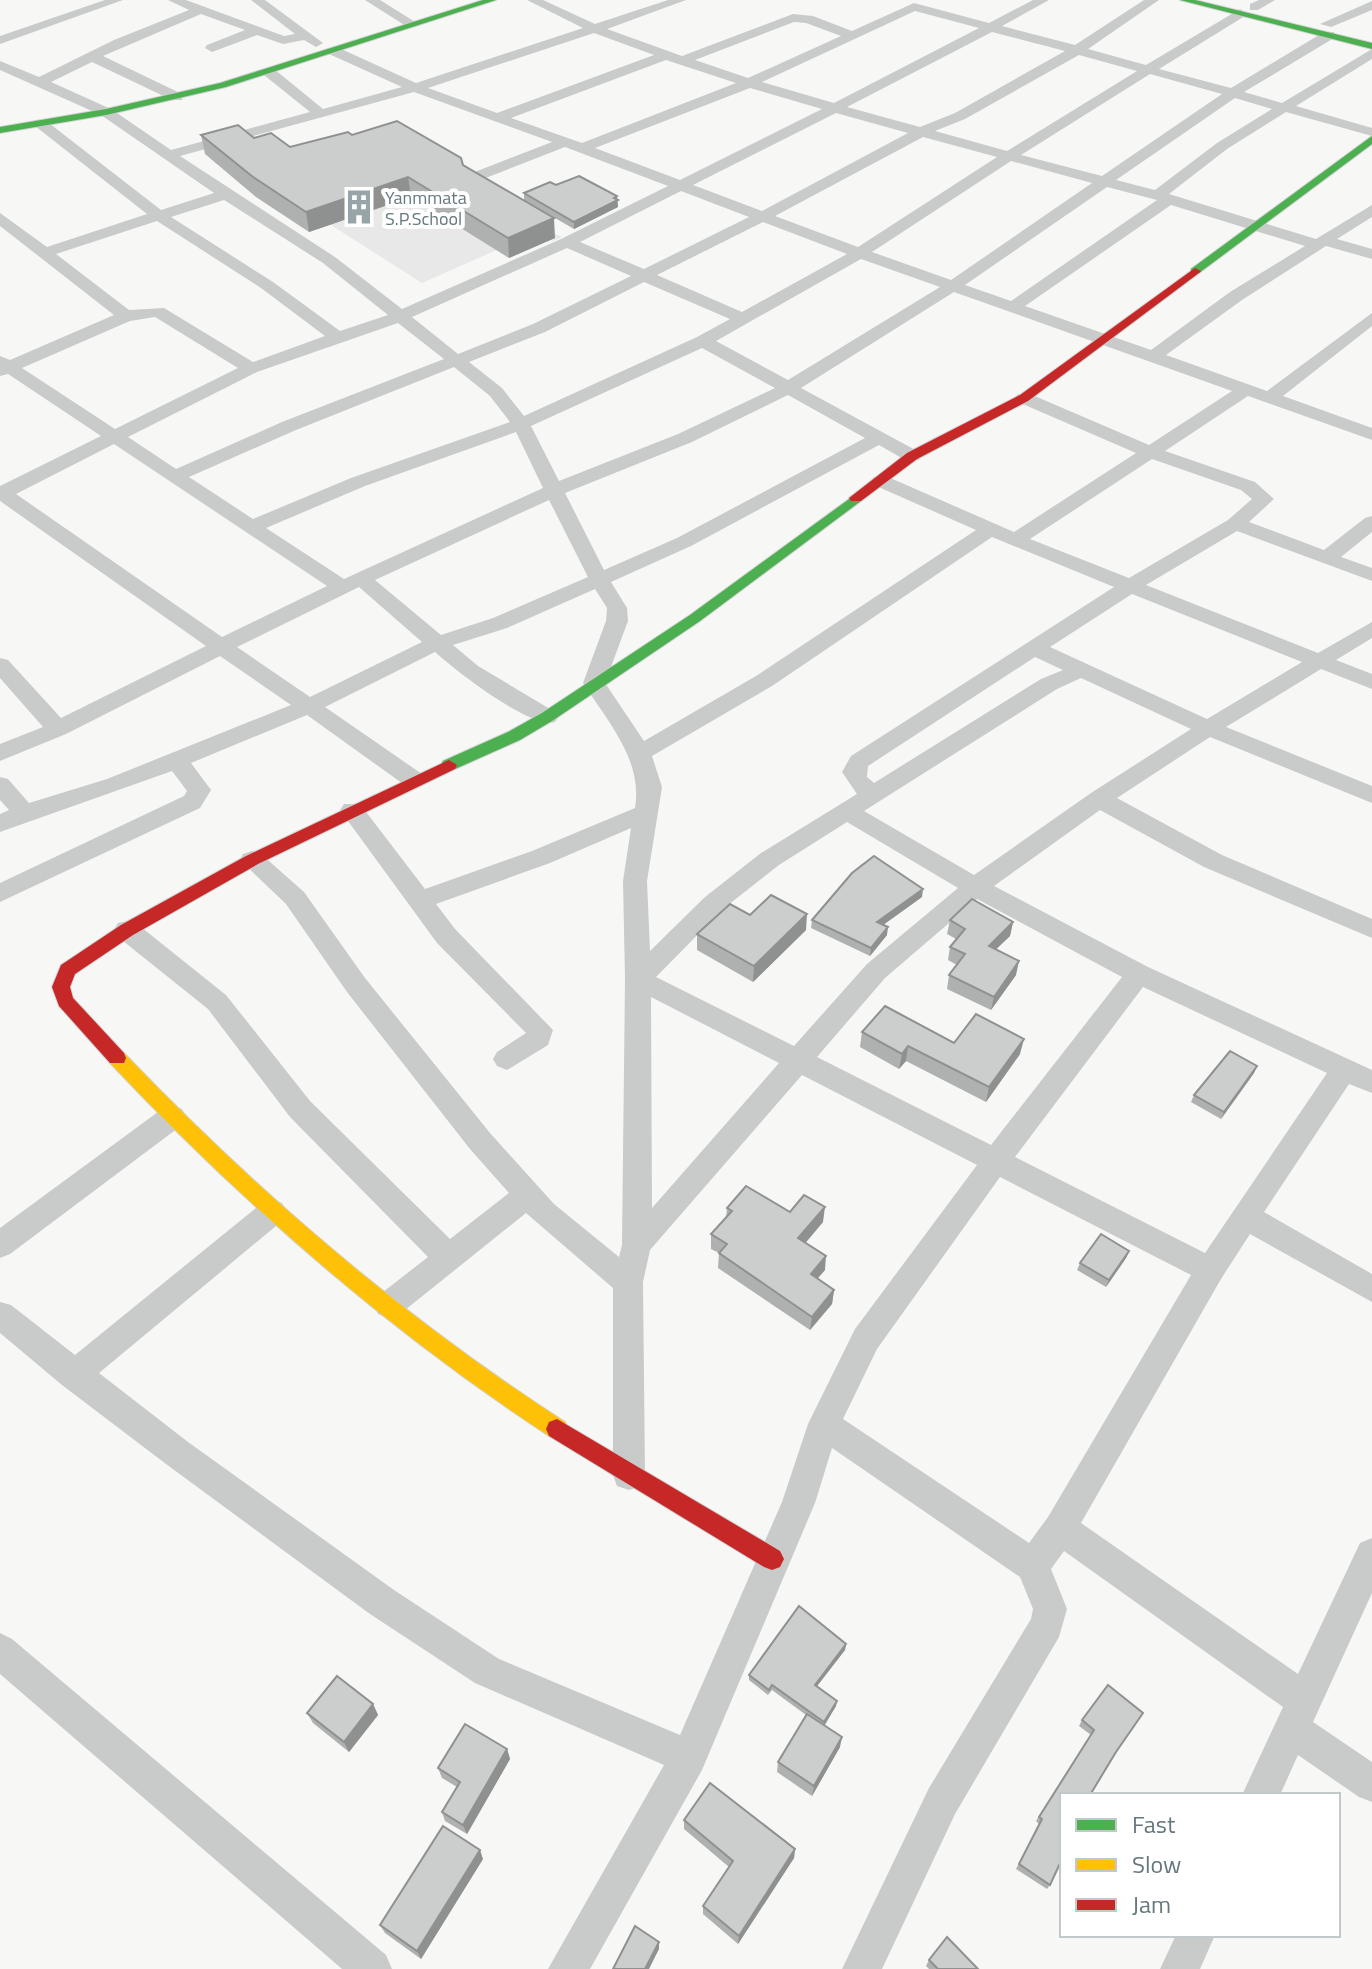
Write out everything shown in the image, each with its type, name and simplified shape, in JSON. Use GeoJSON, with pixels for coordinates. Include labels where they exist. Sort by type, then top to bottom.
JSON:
{"type":"FeatureCollection","features":[{"type":"Feature","properties":{"kind":"main road"},"geometry":{"type":"LineString","coordinates":[[0,130],[177,97],[269,72],[492,0]]}},
{"type":"Feature","properties":{"kind":"main road"},"geometry":{"type":"LineString","coordinates":[[1184,0],[1247,5],[1328,29],[1372,46]]}},
{"type":"Feature","properties":{"kind":"main road"},"geometry":{"type":"LineString","coordinates":[[1328,29],[1372,35]]}},
{"type":"Feature","properties":{"kind":"main road"},"geometry":{"type":"LineString","coordinates":[[772,1559],[629,1475],[508,1398],[329,1260],[272,1212],[172,1117],[65,1001],[61,987],[67,970],[127,930],[252,860],[414,780],[514,736],[547,717],[695,618],[912,456],[1024,398],[1372,139]]}},
{"type":"Feature","properties":{"kind":"street"},"geometry":{"type":"LineString","coordinates":[[0,40],[117,0]]}},
{"type":"Feature","properties":{"kind":"street"},"geometry":{"type":"LineString","coordinates":[[174,0],[289,41],[306,36]]}},
{"type":"Feature","properties":{"kind":"street"},"geometry":{"type":"LineString","coordinates":[[371,0],[414,25]]}},
{"type":"Feature","properties":{"kind":"street"},"geometry":{"type":"LineString","coordinates":[[533,0],[594,29],[749,83],[1007,157],[1372,254]]}},
{"type":"Feature","properties":{"kind":"street"},"geometry":{"type":"LineString","coordinates":[[167,155],[326,117],[680,0]]}},
{"type":"Feature","properties":{"kind":"street"},"geometry":{"type":"LineString","coordinates":[[889,0],[1372,132]]}},
{"type":"Feature","properties":{"kind":"street"},"geometry":{"type":"LineString","coordinates":[[583,148],[749,83],[929,0]]}},
{"type":"Feature","properties":{"kind":"street"},"geometry":{"type":"LineString","coordinates":[[414,780],[224,647],[129,586],[1,493],[251,368],[400,316],[567,237],[835,108],[1043,0]]}},
{"type":"Feature","properties":{"kind":"street"},"geometry":{"type":"LineString","coordinates":[[174,477],[298,422],[539,328],[763,216],[921,132],[960,116],[1077,50],[1153,0]]}},
{"type":"Feature","properties":{"kind":"street"},"geometry":{"type":"LineString","coordinates":[[229,18],[264,2],[331,52],[415,88],[860,253],[1372,434]]}},
{"type":"Feature","properties":{"kind":"street"},"geometry":{"type":"LineString","coordinates":[[58,4],[78,13]]}},
{"type":"Feature","properties":{"kind":"street"},"geometry":{"type":"LineString","coordinates":[[254,526],[385,471],[521,424],[703,341],[860,253],[1007,157],[1152,70],[1159,62],[1247,5]]}},
{"type":"Feature","properties":{"kind":"street"},"geometry":{"type":"LineString","coordinates":[[0,753],[58,729],[301,606],[555,490],[685,438],[788,388],[954,285],[1328,29],[1372,5]]}},
{"type":"Feature","properties":{"kind":"street"},"geometry":{"type":"LineString","coordinates":[[39,83],[200,10]]}},
{"type":"Feature","properties":{"kind":"street"},"geometry":{"type":"LineString","coordinates":[[684,60],[793,18],[808,19],[851,35]]}},
{"type":"Feature","properties":{"kind":"street"},"geometry":{"type":"LineString","coordinates":[[0,28],[16,35]]}},
{"type":"Feature","properties":{"kind":"street"},"geometry":{"type":"LineString","coordinates":[[212,48],[257,30]]}},
{"type":"Feature","properties":{"kind":"street"},"geometry":{"type":"LineString","coordinates":[[1014,306],[1163,198],[1222,146],[1372,53]]}},
{"type":"Feature","properties":{"kind":"street"},"geometry":{"type":"LineString","coordinates":[[499,117],[666,55]]}},
{"type":"Feature","properties":{"kind":"street"},"geometry":{"type":"LineString","coordinates":[[93,57],[177,97]]}},
{"type":"Feature","properties":{"kind":"street"},"geometry":{"type":"LineString","coordinates":[[2,66],[106,112],[329,260],[496,392],[521,424],[599,580],[617,608],[617,621],[594,683],[640,753],[650,787],[635,881],[638,979],[637,1245],[628,1282],[629,1475]]}},
{"type":"Feature","properties":{"kind":"street"},"geometry":{"type":"LineString","coordinates":[[269,72],[326,117]]}},
{"type":"Feature","properties":{"kind":"street"},"geometry":{"type":"LineString","coordinates":[[40,123],[159,216],[267,285],[338,338]]}},
{"type":"Feature","properties":{"kind":"street"},"geometry":{"type":"LineString","coordinates":[[510,204],[474,179],[565,142]]}},
{"type":"Feature","properties":{"kind":"street"},"geometry":{"type":"LineString","coordinates":[[46,252],[226,194]]}},
{"type":"Feature","properties":{"kind":"street"},"geometry":{"type":"LineString","coordinates":[[1152,357],[1236,296],[1372,210]]}},
{"type":"Feature","properties":{"kind":"street"},"geometry":{"type":"LineString","coordinates":[[0,218],[126,316]]}},
{"type":"Feature","properties":{"kind":"street"},"geometry":{"type":"LineString","coordinates":[[567,237],[643,277],[744,319]]}},
{"type":"Feature","properties":{"kind":"street"},"geometry":{"type":"LineString","coordinates":[[3,367],[126,316],[158,312],[251,368]]}},
{"type":"Feature","properties":{"kind":"street"},"geometry":{"type":"LineString","coordinates":[[1268,399],[1372,318]]}},
{"type":"Feature","properties":{"kind":"street"},"geometry":{"type":"LineString","coordinates":[[703,341],[912,456]]}},
{"type":"Feature","properties":{"kind":"street"},"geometry":{"type":"LineString","coordinates":[[3,367],[174,477],[352,584],[470,671],[547,717]]}},
{"type":"Feature","properties":{"kind":"street"},"geometry":{"type":"LineString","coordinates":[[1015,540],[1244,391]]}},
{"type":"Feature","properties":{"kind":"street"},"geometry":{"type":"LineString","coordinates":[[873,796],[857,780],[854,772],[859,761],[1261,505],[1263,496],[1248,486],[1148,451],[1024,398]]}},
{"type":"Feature","properties":{"kind":"street"},"geometry":{"type":"LineString","coordinates":[[0,824],[24,813],[115,785],[309,706],[435,644],[500,623],[599,580],[684,542],[878,438]]}},
{"type":"Feature","properties":{"kind":"street"},"geometry":{"type":"LineString","coordinates":[[881,481],[990,530],[1372,682]]}},
{"type":"Feature","properties":{"kind":"street"},"geometry":{"type":"LineString","coordinates":[[1326,559],[1372,522]]}},
{"type":"Feature","properties":{"kind":"street"},"geometry":{"type":"LineString","coordinates":[[1235,524],[1372,575]]}},
{"type":"Feature","properties":{"kind":"street"},"geometry":{"type":"LineString","coordinates":[[640,753],[764,681],[990,530]]}},
{"type":"Feature","properties":{"kind":"street"},"geometry":{"type":"LineString","coordinates":[[637,1245],[876,971],[975,887],[1099,799],[1208,728],[1372,629]]}},
{"type":"Feature","properties":{"kind":"street"},"geometry":{"type":"LineString","coordinates":[[1034,648],[1208,728],[1372,795]]}},
{"type":"Feature","properties":{"kind":"street"},"geometry":{"type":"LineString","coordinates":[[1,668],[58,729]]}},
{"type":"Feature","properties":{"kind":"street"},"geometry":{"type":"LineString","coordinates":[[638,979],[725,894],[770,859],[1049,684],[1079,671]]}},
{"type":"Feature","properties":{"kind":"street"},"geometry":{"type":"LineString","coordinates":[[0,893],[192,802],[199,790],[176,759]]}},
{"type":"Feature","properties":{"kind":"street"},"geometry":{"type":"LineString","coordinates":[[0,785],[24,813]]}},
{"type":"Feature","properties":{"kind":"street"},"geometry":{"type":"LineString","coordinates":[[1099,799],[1213,861],[1372,929]]}},
{"type":"Feature","properties":{"kind":"street"},"geometry":{"type":"LineString","coordinates":[[352,810],[446,936],[540,1030],[539,1038],[507,1059]]}},
{"type":"Feature","properties":{"kind":"street"},"geometry":{"type":"LineString","coordinates":[[846,811],[975,887],[1139,974],[1359,1075],[1245,1216],[1210,1270],[1060,1528],[1033,1566]]}},
{"type":"Feature","properties":{"kind":"street"},"geometry":{"type":"LineString","coordinates":[[418,901],[541,857],[646,813]]}},
{"type":"Feature","properties":{"kind":"street"},"geometry":{"type":"LineString","coordinates":[[252,860],[295,898],[409,1052],[480,1141],[544,1213],[628,1282]]}},
{"type":"Feature","properties":{"kind":"street"},"geometry":{"type":"LineString","coordinates":[[127,930],[210,996],[300,1109],[448,1257]]}},
{"type":"Feature","properties":{"kind":"street"},"geometry":{"type":"LineString","coordinates":[[568,1969],[689,1757],[798,1503],[824,1424],[866,1339],[994,1163],[1139,974]]}},
{"type":"Feature","properties":{"kind":"street"},"geometry":{"type":"LineString","coordinates":[[638,979],[994,1163],[1210,1270]]}},
{"type":"Feature","properties":{"kind":"street"},"geometry":{"type":"LineString","coordinates":[[0,1245],[172,1117]]}},
{"type":"Feature","properties":{"kind":"street"},"geometry":{"type":"LineString","coordinates":[[389,1305],[528,1195]]}},
{"type":"Feature","properties":{"kind":"street"},"geometry":{"type":"LineString","coordinates":[[73,1375],[272,1212]]}},
{"type":"Feature","properties":{"kind":"street"},"geometry":{"type":"LineString","coordinates":[[1245,1216],[1372,1289]]}},
{"type":"Feature","properties":{"kind":"street"},"geometry":{"type":"LineString","coordinates":[[0,1315],[73,1375],[382,1602],[487,1671],[689,1757]]}},
{"type":"Feature","properties":{"kind":"street"},"geometry":{"type":"LineString","coordinates":[[824,1424],[1033,1566],[1050,1609],[1047,1625],[942,1801],[862,1969]]}},
{"type":"Feature","properties":{"kind":"street"},"geometry":{"type":"LineString","coordinates":[[1060,1528],[1297,1714],[1372,1784]]}},
{"type":"Feature","properties":{"kind":"street"},"geometry":{"type":"LineString","coordinates":[[1262,1793],[1372,1555]]}},
{"type":"Feature","properties":{"kind":"street"},"geometry":{"type":"LineString","coordinates":[[0,1651],[372,1969]]}},
{"type":"Feature","properties":{"kind":"street"},"geometry":{"type":"LineString","coordinates":[[1180,1969],[1195,1937]]}},
{"type":"Feature","properties":{"kind":"shaded area"},"geometry":{"type":"Polygon","coordinates":[[[361,160],[562,237],[553,241],[535,233],[422,283],[309,211],[361,160]]]}},
{"type":"Feature","properties":{"kind":"building"},"geometry":{"type":"Polygon","coordinates":[[[397,121],[461,158],[463,165],[554,218],[508,238],[408,177],[306,212],[253,177],[201,135],[238,125],[254,138],[271,133],[290,147],[348,132],[352,135],[397,121]]]}},
{"type":"Feature","properties":{"kind":"building"},"geometry":{"type":"Polygon","coordinates":[[[579,176],[617,196],[614,198],[618,200],[574,222],[524,193],[550,182],[556,185],[579,176]]]}},
{"type":"Feature","properties":{"kind":"building"},"geometry":{"type":"Polygon","coordinates":[[[874,856],[923,889],[877,922],[888,927],[871,948],[812,920],[852,873],[874,856]]]}},
{"type":"Feature","properties":{"kind":"building"},"geometry":{"type":"Polygon","coordinates":[[[771,895],[807,914],[754,966],[697,934],[730,904],[750,915],[771,895]]]}},
{"type":"Feature","properties":{"kind":"building"},"geometry":{"type":"Polygon","coordinates":[[[972,899],[1013,922],[989,946],[1019,961],[994,997],[949,975],[965,954],[950,947],[965,929],[950,920],[972,899]]]}},
{"type":"Feature","properties":{"kind":"building"},"geometry":{"type":"Polygon","coordinates":[[[885,1006],[954,1043],[976,1014],[1024,1039],[989,1087],[908,1046],[902,1054],[862,1032],[885,1006]]]}},
{"type":"Feature","properties":{"kind":"building"},"geometry":{"type":"Polygon","coordinates":[[[1230,1051],[1257,1066],[1224,1112],[1194,1095],[1230,1051]]]}},
{"type":"Feature","properties":{"kind":"building"},"geometry":{"type":"Polygon","coordinates":[[[746,1186],[790,1212],[804,1195],[825,1207],[798,1238],[826,1256],[811,1274],[834,1290],[812,1317],[719,1253],[727,1244],[711,1234],[732,1211],[727,1208],[746,1186]]]}},
{"type":"Feature","properties":{"kind":"building"},"geometry":{"type":"Polygon","coordinates":[[[1101,1234],[1129,1251],[1109,1280],[1080,1263],[1101,1234]]]}},
{"type":"Feature","properties":{"kind":"building"},"geometry":{"type":"Polygon","coordinates":[[[799,1606],[846,1644],[815,1685],[837,1701],[824,1722],[772,1685],[769,1690],[749,1675],[799,1606]]]}},
{"type":"Feature","properties":{"kind":"building"},"geometry":{"type":"Polygon","coordinates":[[[337,1676],[373,1704],[344,1742],[307,1713],[337,1676]]]}},
{"type":"Feature","properties":{"kind":"building"},"geometry":{"type":"Polygon","coordinates":[[[1108,1685],[1143,1713],[1091,1793],[1060,1793],[1060,1863],[1050,1885],[1019,1864],[1042,1819],[1039,1817],[1094,1730],[1082,1720],[1108,1685]]]}},
{"type":"Feature","properties":{"kind":"building"},"geometry":{"type":"Polygon","coordinates":[[[807,1714],[842,1737],[814,1786],[778,1762],[807,1714]]]}},
{"type":"Feature","properties":{"kind":"building"},"geometry":{"type":"Polygon","coordinates":[[[465,1724],[507,1749],[463,1825],[442,1812],[460,1782],[438,1768],[465,1724]]]}},
{"type":"Feature","properties":{"kind":"building"},"geometry":{"type":"Polygon","coordinates":[[[710,1783],[795,1849],[739,1936],[703,1906],[733,1861],[684,1820],[710,1783]]]}},
{"type":"Feature","properties":{"kind":"building"},"geometry":{"type":"Polygon","coordinates":[[[443,1826],[480,1850],[417,1951],[380,1925],[443,1826]]]}},
{"type":"Feature","properties":{"kind":"building"},"geometry":{"type":"Polygon","coordinates":[[[635,1926],[659,1942],[645,1969],[613,1969],[635,1926]]]}},
{"type":"Feature","properties":{"kind":"building"},"geometry":{"type":"Polygon","coordinates":[[[947,1937],[978,1969],[938,1969],[929,1960],[947,1937]]]}},
{"type":"Feature","properties":{"kind":"traffic: fast"},"geometry":{"type":"LineString","coordinates":[[0,130],[106,112],[223,85],[492,0]]}},
{"type":"Feature","properties":{"kind":"traffic: fast"},"geometry":{"type":"LineString","coordinates":[[1184,0],[1372,46]]}},
{"type":"Feature","properties":{"kind":"traffic: fast"},"geometry":{"type":"LineString","coordinates":[[1195,271],[1372,139]]}},
{"type":"Feature","properties":{"kind":"traffic: fast"},"geometry":{"type":"LineString","coordinates":[[449,765],[514,736],[547,717],[695,618],[856,498]]}},
{"type":"Feature","properties":{"kind":"traffic: slow"},"geometry":{"type":"LineString","coordinates":[[117,1058],[221,1163],[332,1260],[409,1322],[557,1429]]}},
{"type":"Feature","properties":{"kind":"traffic: jam"},"geometry":{"type":"LineString","coordinates":[[856,498],[912,456],[1024,398],[1195,271]]}},
{"type":"Feature","properties":{"kind":"traffic: jam"},"geometry":{"type":"LineString","coordinates":[[117,1058],[65,1001],[61,987],[67,970],[127,930],[252,860],[449,765]]}},
{"type":"Feature","properties":{"kind":"traffic: jam"},"geometry":{"type":"LineString","coordinates":[[557,1429],[772,1559]]}},
{"type":"Feature","properties":{"kind":"place","name":"Yanmmata S.P.School"},"geometry":{"type":"Point","coordinates":[359,207]}}]}
